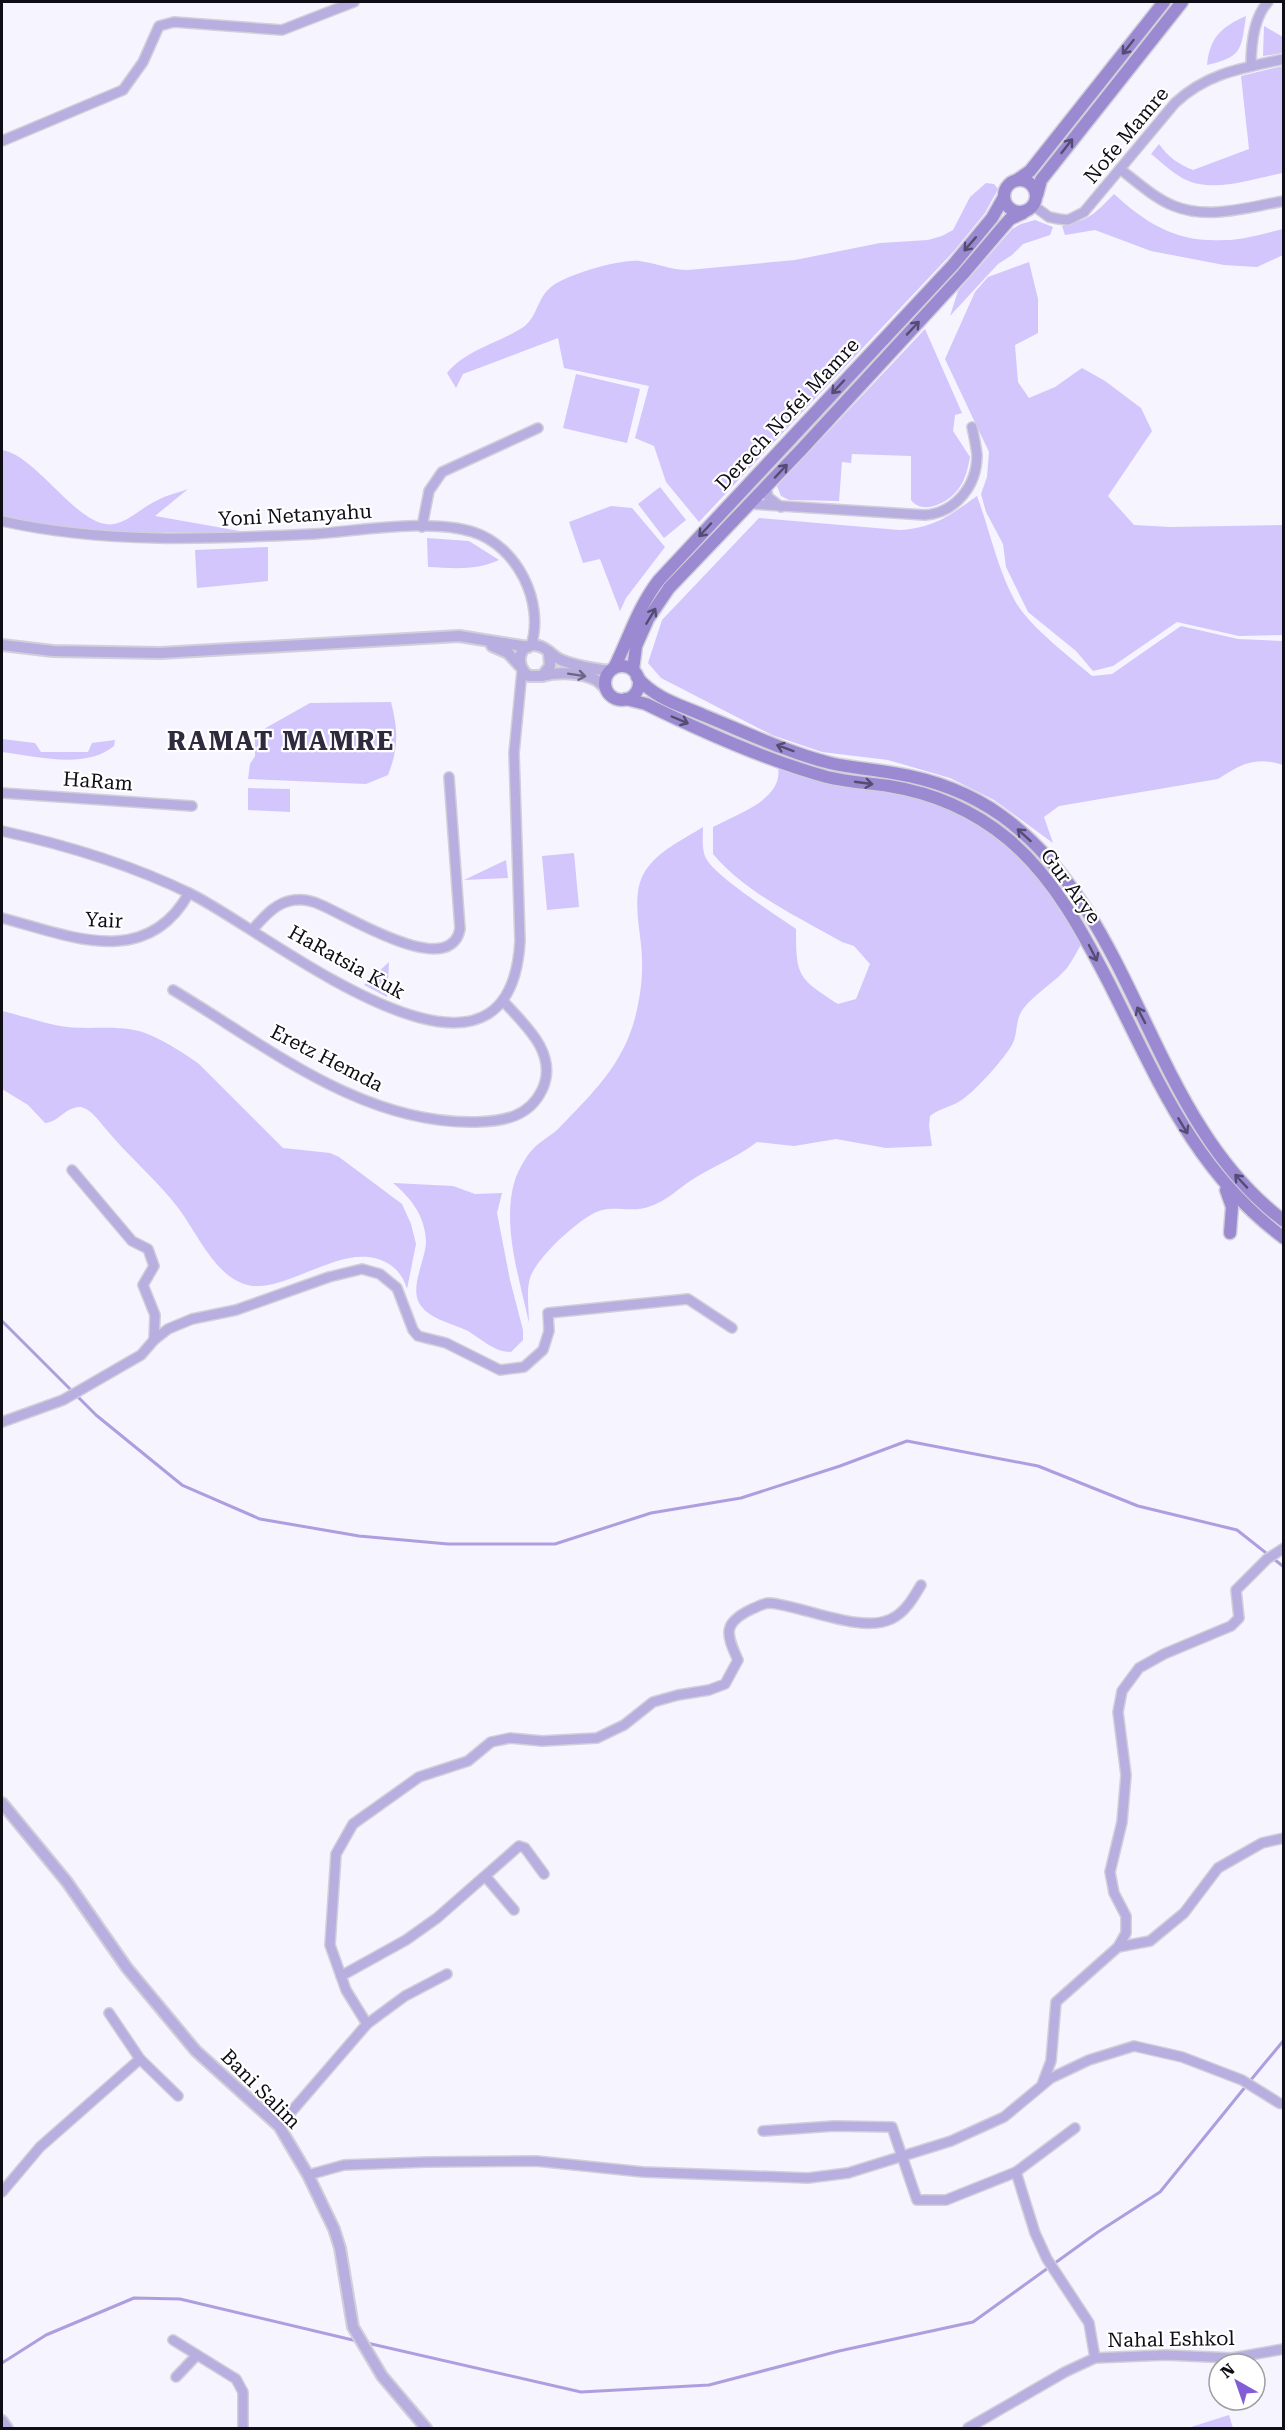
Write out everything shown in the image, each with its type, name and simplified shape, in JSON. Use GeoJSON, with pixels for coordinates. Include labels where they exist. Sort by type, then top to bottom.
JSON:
{"type":"FeatureCollection","features":[{"type":"Feature","properties":{"kind":"main road"},"geometry":{"type":"LineString","coordinates":[[1164,2],[1030,171],[1008,186],[1004,196],[1008,207],[1017,213],[1023,213],[1036,200],[1041,180],[1182,2]]}},
{"type":"Feature","properties":{"kind":"main road"},"geometry":{"type":"LineString","coordinates":[[1017,180],[1028,182],[1035,189],[1036,200]]}},
{"type":"Feature","properties":{"kind":"main road","name":"Derech Nofei Mamre"},"geometry":{"type":"LineString","coordinates":[[612,670],[631,625],[647,595],[659,580],[952,265],[992,218],[1004,196]]}},
{"type":"Feature","properties":{"kind":"main road","name":"Derech Nofei Mamre"},"geometry":{"type":"LineString","coordinates":[[635,674],[636,646],[648,619],[669,588],[751,504],[963,274],[1010,219],[1023,213]]}},
{"type":"Feature","properties":{"kind":"main road"},"geometry":{"type":"LineString","coordinates":[[624,666],[635,674],[638,688],[626,699],[615,698],[607,690],[605,680],[612,670],[624,666]]}},
{"type":"Feature","properties":{"kind":"main road","name":"Gur Arye"},"geometry":{"type":"LineString","coordinates":[[635,674],[645,687],[672,701],[807,756],[832,764],[913,776],[965,794],[1001,815],[1018,829],[1064,878],[1084,909],[1108,949],[1185,1101],[1206,1137],[1239,1179],[1284,1221]]}},
{"type":"Feature","properties":{"kind":"main road","name":"Gur Arye"},"geometry":{"type":"LineString","coordinates":[[626,699],[645,704],[803,770],[829,777],[910,790],[941,800],[980,818],[1009,840],[1037,867],[1062,900],[1089,944],[1183,1128],[1224,1183],[1255,1215],[1284,1238]]}},
{"type":"Feature","properties":{"kind":"main road"},"geometry":{"type":"LineString","coordinates":[[1224,1183],[1232,1207],[1230,1233]]}},
{"type":"Feature","properties":{"kind":"street"},"geometry":{"type":"LineString","coordinates":[[2,141],[123,90],[143,62],[159,26],[174,22],[282,30],[354,2]]}},
{"type":"Feature","properties":{"kind":"street"},"geometry":{"type":"LineString","coordinates":[[1251,66],[1251,47],[1258,19],[1268,2]]}},
{"type":"Feature","properties":{"kind":"street","name":"Nofe Mamre"},"geometry":{"type":"LineString","coordinates":[[1036,200],[1049,217],[1068,220],[1077,217],[1094,201],[1186,92],[1208,79],[1284,59]]}},
{"type":"Feature","properties":{"kind":"street"},"geometry":{"type":"LineString","coordinates":[[1120,169],[1159,198],[1186,210],[1218,213],[1284,201]]}},
{"type":"Feature","properties":{"kind":"street"},"geometry":{"type":"LineString","coordinates":[[751,504],[925,515],[938,513],[961,498],[972,479],[977,458],[972,427]]}},
{"type":"Feature","properties":{"kind":"street"},"geometry":{"type":"LineString","coordinates":[[422,527],[429,491],[442,472],[538,428]]}},
{"type":"Feature","properties":{"kind":"street"},"geometry":{"type":"LineString","coordinates":[[766,487],[768,497],[781,507]]}},
{"type":"Feature","properties":{"kind":"street","name":"Yoni Netanyahu"},"geometry":{"type":"LineString","coordinates":[[2,521],[76,534],[152,537],[267,536],[422,527],[458,528],[474,532],[509,555],[525,580],[534,606],[534,624]]}},
{"type":"Feature","properties":{"kind":"street"},"geometry":{"type":"LineString","coordinates":[[503,1001],[508,995],[518,969],[520,941],[514,753],[519,709],[521,668],[519,657],[529,646],[534,624]]}},
{"type":"Feature","properties":{"kind":"street"},"geometry":{"type":"LineString","coordinates":[[519,709],[528,686],[550,666],[547,650],[534,624]]}},
{"type":"Feature","properties":{"kind":"street"},"geometry":{"type":"LineString","coordinates":[[2,645],[53,651],[160,653],[265,649],[431,637],[473,638],[547,650],[560,659],[612,670]]}},
{"type":"Feature","properties":{"kind":"street"},"geometry":{"type":"LineString","coordinates":[[473,638],[508,653],[529,676],[562,673],[588,677],[596,680],[607,690]]}},
{"type":"Feature","properties":{"kind":"street"},"geometry":{"type":"LineString","coordinates":[[253,929],[278,906],[286,902],[303,900],[321,904],[364,928],[396,941],[435,948],[453,944],[458,939],[460,929],[449,777]]}},
{"type":"Feature","properties":{"kind":"street","name":"HaRam"},"geometry":{"type":"LineString","coordinates":[[2,793],[192,806]]}},
{"type":"Feature","properties":{"kind":"street","name":"HaRatsia Kuk"},"geometry":{"type":"LineString","coordinates":[[2,831],[35,838],[100,858],[189,893],[253,929],[353,991],[407,1015],[451,1023],[464,1022],[488,1014],[503,1001]]}},
{"type":"Feature","properties":{"kind":"street","name":"Yair"},"geometry":{"type":"LineString","coordinates":[[2,918],[88,940],[128,941],[157,928],[183,904],[189,893]]}},
{"type":"Feature","properties":{"kind":"street","name":"Eretz Hemda"},"geometry":{"type":"LineString","coordinates":[[173,990],[300,1068],[344,1092],[406,1113],[464,1122],[499,1120],[520,1114],[538,1096],[543,1086],[546,1064],[538,1042],[503,1001]]}},
{"type":"Feature","properties":{"kind":"street"},"geometry":{"type":"LineString","coordinates":[[72,1170],[132,1241],[148,1249],[154,1266],[143,1285],[155,1315],[154,1340]]}},
{"type":"Feature","properties":{"kind":"street"},"geometry":{"type":"LineString","coordinates":[[2,1422],[63,1400],[141,1355],[168,1329],[192,1319],[236,1310],[329,1276],[362,1269],[380,1274],[397,1288],[413,1330],[418,1336],[446,1343],[500,1370],[524,1367],[543,1350],[549,1332],[548,1313],[688,1299],[732,1328]]}},
{"type":"Feature","properties":{"kind":"street"},"geometry":{"type":"LineString","coordinates":[[1043,2082],[1051,2061],[1056,2002],[1118,1947],[1126,1933],[1126,1916],[1114,1893],[1110,1872],[1122,1822],[1126,1775],[1118,1712],[1122,1691],[1139,1668],[1164,1654],[1231,1626],[1239,1618],[1236,1590],[1267,1559],[1284,1548]]}},
{"type":"Feature","properties":{"kind":"street"},"geometry":{"type":"LineString","coordinates":[[367,2024],[346,1990],[330,1945],[336,1854],[353,1824],[419,1778],[468,1761],[491,1742],[510,1738],[542,1741],[597,1738],[624,1725],[653,1702],[709,1690],[725,1684],[738,1660],[728,1637],[731,1623],[743,1613],[767,1602],[828,1617],[875,1624],[892,1619],[910,1602],[921,1585]]}},
{"type":"Feature","properties":{"kind":"street","name":"Bani Salim"},"geometry":{"type":"LineString","coordinates":[[2,1796],[4,1806],[67,1882],[128,1968],[196,2051],[279,2126],[309,2175],[340,2248],[353,2327],[382,2376],[426,2428]]}},
{"type":"Feature","properties":{"kind":"street"},"geometry":{"type":"LineString","coordinates":[[1118,1947],[1150,1941],[1184,1913],[1218,1868],[1262,1843],[1284,1838]]}},
{"type":"Feature","properties":{"kind":"street"},"geometry":{"type":"LineString","coordinates":[[341,1976],[405,1940],[429,1923],[519,1846],[525,1848],[544,1875]]}},
{"type":"Feature","properties":{"kind":"street"},"geometry":{"type":"LineString","coordinates":[[486,1876],[514,1910]]}},
{"type":"Feature","properties":{"kind":"street"},"geometry":{"type":"LineString","coordinates":[[279,2126],[367,2024],[405,1996],[447,1974]]}},
{"type":"Feature","properties":{"kind":"street"},"geometry":{"type":"LineString","coordinates":[[109,2013],[140,2059],[178,2096]]}},
{"type":"Feature","properties":{"kind":"street"},"geometry":{"type":"LineString","coordinates":[[309,2175],[344,2165],[536,2161],[643,2172],[808,2178],[849,2173],[951,2141],[1004,2117],[1043,2082],[1089,2060],[1134,2046],[1182,2057],[1242,2080],[1284,2104]]}},
{"type":"Feature","properties":{"kind":"street"},"geometry":{"type":"LineString","coordinates":[[2,2192],[40,2147],[140,2059]]}},
{"type":"Feature","properties":{"kind":"street"},"geometry":{"type":"LineString","coordinates":[[763,2131],[834,2126],[892,2127],[917,2200],[946,2200],[1016,2172],[1075,2128]]}},
{"type":"Feature","properties":{"kind":"street"},"geometry":{"type":"LineString","coordinates":[[1016,2172],[1035,2233],[1047,2259],[1089,2323],[1095,2358]]}},
{"type":"Feature","properties":{"kind":"street"},"geometry":{"type":"LineString","coordinates":[[173,2340],[236,2379],[243,2392],[243,2428]]}},
{"type":"Feature","properties":{"kind":"street","name":"Nahal Eshkol"},"geometry":{"type":"LineString","coordinates":[[1267,2352],[1284,2349]]}},
{"type":"Feature","properties":{"kind":"street"},"geometry":{"type":"LineString","coordinates":[[176,2377],[197,2355]]}},
{"type":"Feature","properties":{"kind":"street","name":"Nahal Eshkol"},"geometry":{"type":"LineString","coordinates":[[968,2428],[1065,2372],[1095,2358],[1166,2355],[1207,2359]]}},
{"type":"Feature","properties":{"kind":"street"},"geometry":{"type":"LineString","coordinates":[[2,2421],[7,2428]]}},
{"type":"Feature","properties":{"kind":"shaded area"},"geometry":{"type":"Polygon","coordinates":[[[1246,16],[1238,50],[1228,59],[1207,65],[1214,40],[1230,24],[1246,16]]]}},
{"type":"Feature","properties":{"kind":"shaded area"},"geometry":{"type":"Polygon","coordinates":[[[1264,26],[1283,37],[1283,53],[1263,56],[1264,26]]]}},
{"type":"Feature","properties":{"kind":"shaded area"},"geometry":{"type":"Polygon","coordinates":[[[1283,66],[1283,173],[1231,184],[1199,184],[1179,176],[1151,154],[1159,144],[1174,160],[1193,170],[1249,149],[1241,76],[1283,66]]]}},
{"type":"Feature","properties":{"kind":"shaded area"},"geometry":{"type":"Polygon","coordinates":[[[986,183],[994,184],[998,189],[985,213],[954,251],[699,522],[666,482],[654,446],[635,438],[649,386],[564,368],[558,338],[463,374],[456,388],[447,373],[473,352],[522,328],[531,319],[551,287],[580,273],[630,261],[688,270],[795,260],[880,243],[928,240],[953,230],[970,197],[986,183]]]}},
{"type":"Feature","properties":{"kind":"shaded area"},"geometry":{"type":"Polygon","coordinates":[[[1114,194],[1151,223],[1177,235],[1208,240],[1232,240],[1283,229],[1283,255],[1257,267],[1224,265],[1151,251],[1095,230],[1065,235],[1062,226],[1091,215],[1114,194]]]}},
{"type":"Feature","properties":{"kind":"shaded area"},"geometry":{"type":"Polygon","coordinates":[[[1035,220],[1053,227],[1050,235],[1023,244],[998,264],[950,316],[958,291],[1012,229],[1035,220]]]}},
{"type":"Feature","properties":{"kind":"shaded area"},"geometry":{"type":"Polygon","coordinates":[[[1029,262],[1038,299],[1038,333],[1015,345],[1018,382],[1029,398],[1055,387],[1082,368],[1105,381],[1141,408],[1152,431],[1108,496],[1134,525],[1170,527],[1283,525],[1283,635],[1239,636],[1177,622],[1113,666],[1093,671],[1076,651],[1028,612],[1006,567],[1003,544],[986,512],[981,494],[987,477],[989,452],[945,359],[975,292],[988,277],[1029,262]]]}},
{"type":"Feature","properties":{"kind":"shaded area"},"geometry":{"type":"Polygon","coordinates":[[[925,329],[962,413],[955,415],[953,431],[970,457],[965,477],[955,493],[936,505],[922,507],[916,505],[911,500],[911,456],[852,454],[851,463],[842,462],[839,501],[789,500],[781,496],[777,486],[925,329]]]}},
{"type":"Feature","properties":{"kind":"shaded area"},"geometry":{"type":"Polygon","coordinates":[[[576,374],[640,389],[627,443],[563,428],[576,374]]]}},
{"type":"Feature","properties":{"kind":"shaded area"},"geometry":{"type":"Polygon","coordinates":[[[2,450],[16,455],[30,465],[75,507],[90,518],[104,524],[123,521],[166,496],[188,489],[155,516],[251,533],[94,532],[2,517],[2,450]]]}},
{"type":"Feature","properties":{"kind":"shaded area"},"geometry":{"type":"Polygon","coordinates":[[[660,487],[686,520],[664,538],[638,504],[660,487]]]}},
{"type":"Feature","properties":{"kind":"shaded area"},"geometry":{"type":"Polygon","coordinates":[[[977,496],[998,563],[1015,601],[1040,631],[1092,676],[1112,674],[1181,626],[1238,639],[1283,641],[1283,765],[1265,761],[1249,763],[1218,779],[1059,806],[1044,817],[1053,843],[994,800],[950,778],[888,760],[822,752],[772,735],[661,678],[648,663],[662,620],[759,518],[899,530],[911,529],[941,520],[977,496]]]}},
{"type":"Feature","properties":{"kind":"shaded area"},"geometry":{"type":"Polygon","coordinates":[[[611,506],[632,508],[665,547],[626,598],[620,611],[600,559],[583,563],[569,522],[611,506]]]}},
{"type":"Feature","properties":{"kind":"shaded area"},"geometry":{"type":"Polygon","coordinates":[[[427,538],[469,541],[499,560],[473,567],[428,567],[427,538]]]}},
{"type":"Feature","properties":{"kind":"shaded area"},"geometry":{"type":"Polygon","coordinates":[[[268,547],[268,581],[197,588],[195,550],[268,547]]]}},
{"type":"Feature","properties":{"kind":"shaded area"},"geometry":{"type":"Polygon","coordinates":[[[391,702],[396,738],[394,756],[388,775],[366,784],[248,779],[250,764],[255,756],[255,734],[310,703],[391,702]]]}},
{"type":"Feature","properties":{"kind":"shaded area"},"geometry":{"type":"Polygon","coordinates":[[[2,739],[35,743],[41,752],[88,752],[92,743],[115,740],[114,746],[89,758],[60,760],[2,752],[2,739]]]}},
{"type":"Feature","properties":{"kind":"shaded area"},"geometry":{"type":"Polygon","coordinates":[[[778,767],[826,783],[926,801],[978,824],[1008,846],[1036,872],[1084,940],[1067,968],[1023,1009],[1018,1018],[1013,1043],[995,1068],[963,1099],[930,1116],[932,1146],[886,1148],[836,1139],[794,1146],[757,1142],[698,1176],[656,1204],[638,1209],[602,1210],[572,1228],[550,1249],[534,1270],[528,1289],[529,1323],[511,1233],[511,1197],[515,1180],[530,1152],[558,1129],[600,1084],[616,1061],[629,1036],[642,978],[637,900],[639,888],[648,867],[660,855],[703,827],[704,852],[713,868],[748,896],[796,929],[799,967],[807,982],[838,1004],[856,999],[870,964],[854,946],[842,942],[757,893],[726,868],[713,854],[713,827],[745,811],[766,797],[778,779],[778,767]]]}},
{"type":"Feature","properties":{"kind":"shaded area"},"geometry":{"type":"Polygon","coordinates":[[[248,788],[290,789],[290,812],[248,810],[248,788]]]}},
{"type":"Feature","properties":{"kind":"shaded area"},"geometry":{"type":"Polygon","coordinates":[[[574,853],[579,907],[547,910],[542,856],[574,853]]]}},
{"type":"Feature","properties":{"kind":"shaded area"},"geometry":{"type":"Polygon","coordinates":[[[506,860],[508,878],[464,880],[506,860]]]}},
{"type":"Feature","properties":{"kind":"shaded area"},"geometry":{"type":"Polygon","coordinates":[[[389,962],[387,997],[364,985],[389,962]]]}},
{"type":"Feature","properties":{"kind":"shaded area"},"geometry":{"type":"Polygon","coordinates":[[[2,1011],[65,1027],[125,1029],[150,1035],[199,1064],[283,1148],[330,1153],[339,1157],[402,1204],[411,1224],[416,1244],[407,1289],[395,1269],[372,1257],[354,1257],[277,1283],[260,1286],[244,1284],[233,1279],[207,1252],[170,1198],[85,1108],[76,1107],[45,1123],[28,1105],[2,1089],[2,1011]]]}},
{"type":"Feature","properties":{"kind":"shaded area"},"geometry":{"type":"Polygon","coordinates":[[[393,1183],[453,1186],[475,1194],[502,1193],[497,1213],[510,1280],[523,1330],[523,1340],[511,1352],[498,1350],[466,1330],[431,1315],[422,1307],[416,1292],[425,1249],[425,1232],[416,1208],[393,1183]]]}},
{"type":"Feature","properties":{"kind":"shaded area"},"geometry":{"type":"Polygon","coordinates":[[[1229,2415],[1233,2428],[1188,2428],[1229,2415]]]}},
{"type":"Feature","properties":{"kind":"waterway"},"geometry":{"type":"LineString","coordinates":[[2,1321],[96,1415],[182,1485],[260,1519],[359,1536],[448,1544],[555,1544],[651,1513],[741,1498],[840,1466],[907,1441],[1038,1466],[1138,1506],[1237,1530],[1284,1567]]}},
{"type":"Feature","properties":{"kind":"waterway"},"geometry":{"type":"LineString","coordinates":[[1250,2081],[1284,2040]]}},
{"type":"Feature","properties":{"kind":"waterway"},"geometry":{"type":"LineString","coordinates":[[367,2343],[581,2392],[709,2385],[839,2351],[973,2322],[1098,2232],[1160,2192],[1246,2086]]}},
{"type":"Feature","properties":{"kind":"waterway"},"geometry":{"type":"LineString","coordinates":[[2,2363],[46,2335],[134,2298],[180,2299],[357,2341]]}},
{"type":"Feature","properties":{"kind":"district","name":"RAMAT MAMRE"},"geometry":{"type":"Point","coordinates":[281,741]}}]}
